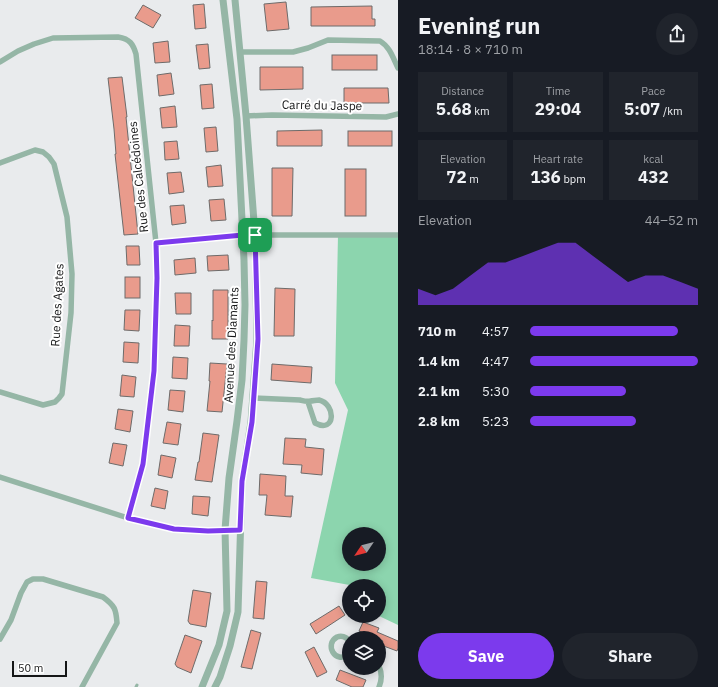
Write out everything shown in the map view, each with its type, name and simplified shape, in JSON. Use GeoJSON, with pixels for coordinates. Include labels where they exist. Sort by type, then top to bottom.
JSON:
{"type":"FeatureCollection","features":[{"type":"Feature","properties":{"kind":"street","name":"Avenue des Diamants"},"geometry":{"type":"LineString","coordinates":[[202,687],[219,645],[227,611],[225,530],[229,478],[242,380],[244,340],[245,282],[237,119],[223,0]]}},
{"type":"Feature","properties":{"kind":"street","name":"Avenue des Diamants"},"geometry":{"type":"LineString","coordinates":[[215,687],[220,677],[230,646],[238,612],[242,481],[252,422],[258,339],[255,235],[235,0]]}},
{"type":"Feature","properties":{"kind":"street","name":"Rue des Calcédoines"},"geometry":{"type":"LineString","coordinates":[[0,62],[18,51],[53,38],[125,38],[130,41],[136,54],[156,243],[157,278],[154,371],[143,464],[128,518]]}},
{"type":"Feature","properties":{"kind":"street"},"geometry":{"type":"LineString","coordinates":[[240,52],[293,52],[328,40],[380,41],[389,49],[398,68]]}},
{"type":"Feature","properties":{"kind":"street","name":"Carré du Jaspe"},"geometry":{"type":"LineString","coordinates":[[246,116],[386,117],[398,114]]}},
{"type":"Feature","properties":{"kind":"street","name":"Rue des Agates"},"geometry":{"type":"LineString","coordinates":[[0,163],[35,150],[43,152],[49,156],[54,164],[67,217],[72,274],[71,313],[62,394],[55,402],[43,405],[0,392]]}},
{"type":"Feature","properties":{"kind":"street"},"geometry":{"type":"LineString","coordinates":[[156,243],[243,235],[398,235]]}},
{"type":"Feature","properties":{"kind":"street"},"geometry":{"type":"LineString","coordinates":[[253,398],[300,400],[308,402],[319,400],[325,403],[332,414],[332,419],[329,423],[324,426],[315,423],[308,402]]}},
{"type":"Feature","properties":{"kind":"street"},"geometry":{"type":"LineString","coordinates":[[0,477],[128,518],[174,529],[208,531],[240,530]]}},
{"type":"Feature","properties":{"kind":"street"},"geometry":{"type":"LineString","coordinates":[[0,639],[11,620],[21,593],[27,582],[33,579],[44,579],[103,597],[111,603],[116,613],[117,623],[82,687]]}},
{"type":"Feature","properties":{"kind":"street"},"geometry":{"type":"LineString","coordinates":[[342,637],[338,637],[333,641],[331,647],[334,654],[342,657]]}},
{"type":"Feature","properties":{"kind":"street"},"geometry":{"type":"LineString","coordinates":[[379,687],[382,675]]}},
{"type":"Feature","properties":{"kind":"green space"},"geometry":{"type":"Polygon","coordinates":[[[338,235],[398,235],[398,625],[386,619],[386,579],[342,579],[342,584],[311,578],[348,410],[335,383],[338,235]]]}},
{"type":"Feature","properties":{"kind":"building"},"geometry":{"type":"Polygon","coordinates":[[[286,2],[289,29],[267,31],[264,4],[286,2]]]}},
{"type":"Feature","properties":{"kind":"building"},"geometry":{"type":"Polygon","coordinates":[[[204,4],[206,28],[195,29],[193,5],[204,4]]]}},
{"type":"Feature","properties":{"kind":"building"},"geometry":{"type":"Polygon","coordinates":[[[143,5],[161,15],[153,28],[135,18],[143,5]]]}},
{"type":"Feature","properties":{"kind":"building"},"geometry":{"type":"Polygon","coordinates":[[[372,6],[372,19],[375,19],[375,26],[311,26],[311,7],[372,6]]]}},
{"type":"Feature","properties":{"kind":"building"},"geometry":{"type":"Polygon","coordinates":[[[168,41],[170,62],[155,63],[153,43],[168,41]]]}},
{"type":"Feature","properties":{"kind":"building"},"geometry":{"type":"Polygon","coordinates":[[[208,44],[210,68],[199,69],[196,45],[208,44]]]}},
{"type":"Feature","properties":{"kind":"building"},"geometry":{"type":"Polygon","coordinates":[[[332,55],[377,55],[377,70],[332,70],[332,55]]]}},
{"type":"Feature","properties":{"kind":"building"},"geometry":{"type":"Polygon","coordinates":[[[260,67],[303,67],[303,89],[260,90],[260,67]]]}},
{"type":"Feature","properties":{"kind":"building"},"geometry":{"type":"Polygon","coordinates":[[[171,73],[174,94],[159,96],[157,75],[171,73]]]}},
{"type":"Feature","properties":{"kind":"building"},"geometry":{"type":"Polygon","coordinates":[[[122,77],[138,234],[124,235],[108,78],[122,77]]]}},
{"type":"Feature","properties":{"kind":"building"},"geometry":{"type":"Polygon","coordinates":[[[212,84],[214,108],[202,109],[200,85],[212,84]]]}},
{"type":"Feature","properties":{"kind":"building"},"geometry":{"type":"Polygon","coordinates":[[[344,88],[388,88],[389,103],[344,103],[344,88]]]}},
{"type":"Feature","properties":{"kind":"building"},"geometry":{"type":"Polygon","coordinates":[[[175,106],[177,127],[162,128],[160,108],[175,106]]]}},
{"type":"Feature","properties":{"kind":"building"},"geometry":{"type":"Polygon","coordinates":[[[216,127],[218,151],[206,152],[204,128],[216,127]]]}},
{"type":"Feature","properties":{"kind":"building"},"geometry":{"type":"Polygon","coordinates":[[[322,130],[322,146],[277,146],[277,131],[322,130]]]}},
{"type":"Feature","properties":{"kind":"building"},"geometry":{"type":"Polygon","coordinates":[[[348,131],[392,131],[392,146],[348,146],[348,131]]]}},
{"type":"Feature","properties":{"kind":"building"},"geometry":{"type":"Polygon","coordinates":[[[177,141],[179,159],[165,160],[164,142],[177,141]]]}},
{"type":"Feature","properties":{"kind":"building"},"geometry":{"type":"Polygon","coordinates":[[[221,165],[223,186],[208,187],[206,167],[221,165]]]}},
{"type":"Feature","properties":{"kind":"building"},"geometry":{"type":"Polygon","coordinates":[[[272,168],[293,168],[292,216],[272,216],[272,168]]]}},
{"type":"Feature","properties":{"kind":"building"},"geometry":{"type":"Polygon","coordinates":[[[345,169],[366,169],[366,216],[345,216],[345,169]]]}},
{"type":"Feature","properties":{"kind":"building"},"geometry":{"type":"Polygon","coordinates":[[[181,172],[184,192],[169,194],[167,173],[181,172]]]}},
{"type":"Feature","properties":{"kind":"building"},"geometry":{"type":"Polygon","coordinates":[[[224,199],[226,220],[211,221],[209,200],[224,199]]]}},
{"type":"Feature","properties":{"kind":"building"},"geometry":{"type":"Polygon","coordinates":[[[184,205],[186,223],[172,225],[170,206],[184,205]]]}},
{"type":"Feature","properties":{"kind":"building"},"geometry":{"type":"Polygon","coordinates":[[[126,246],[139,246],[140,265],[127,265],[126,246]]]}},
{"type":"Feature","properties":{"kind":"building"},"geometry":{"type":"Polygon","coordinates":[[[228,255],[229,270],[208,271],[207,256],[228,255]]]}},
{"type":"Feature","properties":{"kind":"building"},"geometry":{"type":"Polygon","coordinates":[[[195,258],[196,273],[175,275],[174,260],[195,258]]]}},
{"type":"Feature","properties":{"kind":"building"},"geometry":{"type":"Polygon","coordinates":[[[125,277],[140,277],[140,298],[125,298],[125,277]]]}},
{"type":"Feature","properties":{"kind":"building"},"geometry":{"type":"Polygon","coordinates":[[[275,288],[295,289],[294,336],[274,336],[275,288]]]}},
{"type":"Feature","properties":{"kind":"building"},"geometry":{"type":"Polygon","coordinates":[[[213,290],[228,290],[228,339],[212,339],[213,290]]]}},
{"type":"Feature","properties":{"kind":"building"},"geometry":{"type":"Polygon","coordinates":[[[175,293],[191,293],[191,314],[176,314],[175,293]]]}},
{"type":"Feature","properties":{"kind":"building"},"geometry":{"type":"Polygon","coordinates":[[[125,310],[140,310],[139,331],[124,330],[125,310]]]}},
{"type":"Feature","properties":{"kind":"building"},"geometry":{"type":"Polygon","coordinates":[[[175,325],[190,326],[189,346],[174,346],[175,325]]]}},
{"type":"Feature","properties":{"kind":"building"},"geometry":{"type":"Polygon","coordinates":[[[124,342],[139,343],[138,363],[123,362],[124,342]]]}},
{"type":"Feature","properties":{"kind":"building"},"geometry":{"type":"Polygon","coordinates":[[[173,357],[188,358],[187,379],[172,378],[173,357]]]}},
{"type":"Feature","properties":{"kind":"building"},"geometry":{"type":"Polygon","coordinates":[[[210,363],[227,364],[222,412],[207,411],[210,363]]]}},
{"type":"Feature","properties":{"kind":"building"},"geometry":{"type":"Polygon","coordinates":[[[272,364],[312,367],[311,383],[271,380],[272,364]]]}},
{"type":"Feature","properties":{"kind":"building"},"geometry":{"type":"Polygon","coordinates":[[[122,375],[136,377],[134,397],[120,396],[122,375]]]}},
{"type":"Feature","properties":{"kind":"building"},"geometry":{"type":"Polygon","coordinates":[[[170,390],[185,391],[183,412],[168,410],[170,390]]]}},
{"type":"Feature","properties":{"kind":"building"},"geometry":{"type":"Polygon","coordinates":[[[118,409],[133,411],[130,432],[115,429],[118,409]]]}},
{"type":"Feature","properties":{"kind":"building"},"geometry":{"type":"Polygon","coordinates":[[[167,422],[181,424],[178,445],[163,443],[167,422]]]}},
{"type":"Feature","properties":{"kind":"building"},"geometry":{"type":"Polygon","coordinates":[[[203,433],[219,435],[212,482],[195,480],[203,433]]]}},
{"type":"Feature","properties":{"kind":"building"},"geometry":{"type":"Polygon","coordinates":[[[285,438],[306,439],[305,447],[324,449],[322,475],[301,473],[302,465],[283,464],[285,438]]]}},
{"type":"Feature","properties":{"kind":"building"},"geometry":{"type":"Polygon","coordinates":[[[113,443],[127,445],[123,466],[109,463],[113,443]]]}},
{"type":"Feature","properties":{"kind":"building"},"geometry":{"type":"Polygon","coordinates":[[[161,455],[176,458],[172,478],[158,475],[161,455]]]}},
{"type":"Feature","properties":{"kind":"building"},"geometry":{"type":"Polygon","coordinates":[[[260,474],[286,476],[285,496],[293,496],[291,517],[265,515],[267,495],[259,495],[260,474]]]}},
{"type":"Feature","properties":{"kind":"building"},"geometry":{"type":"Polygon","coordinates":[[[155,488],[168,491],[165,509],[151,506],[155,488]]]}},
{"type":"Feature","properties":{"kind":"building"},"geometry":{"type":"Polygon","coordinates":[[[193,496],[210,497],[208,516],[192,514],[193,496]]]}},
{"type":"Feature","properties":{"kind":"building"},"geometry":{"type":"Polygon","coordinates":[[[256,581],[267,582],[264,619],[253,618],[256,581]]]}},
{"type":"Feature","properties":{"kind":"building"},"geometry":{"type":"Polygon","coordinates":[[[193,590],[211,593],[206,627],[190,624],[188,621],[193,590]]]}},
{"type":"Feature","properties":{"kind":"building"},"geometry":{"type":"Polygon","coordinates":[[[339,606],[342,610],[342,617],[316,634],[310,624],[339,606]]]}},
{"type":"Feature","properties":{"kind":"building"},"geometry":{"type":"Polygon","coordinates":[[[363,623],[379,628],[378,631],[359,631],[363,623]]]}},
{"type":"Feature","properties":{"kind":"building"},"geometry":{"type":"Polygon","coordinates":[[[251,630],[261,633],[252,669],[241,667],[251,630]]]}},
{"type":"Feature","properties":{"kind":"building"},"geometry":{"type":"Polygon","coordinates":[[[185,635],[202,641],[191,673],[177,667],[175,664],[185,635]]]}},
{"type":"Feature","properties":{"kind":"building"},"geometry":{"type":"Polygon","coordinates":[[[386,636],[398,641],[397,651],[386,647],[386,636]]]}},
{"type":"Feature","properties":{"kind":"building"},"geometry":{"type":"Polygon","coordinates":[[[314,647],[327,672],[317,677],[305,652],[314,647]]]}},
{"type":"Feature","properties":{"kind":"building"},"geometry":{"type":"Polygon","coordinates":[[[340,670],[342,671],[342,675],[353,675],[366,680],[363,687],[352,687],[336,680],[340,670]]]}},
{"type":"Feature","properties":{"kind":"route"},"geometry":{"type":"LineString","coordinates":[[255,235],[258,339],[252,422],[242,481],[240,530],[208,531],[174,529],[128,518],[143,464],[154,371],[157,278],[156,243],[255,235]]}}]}
